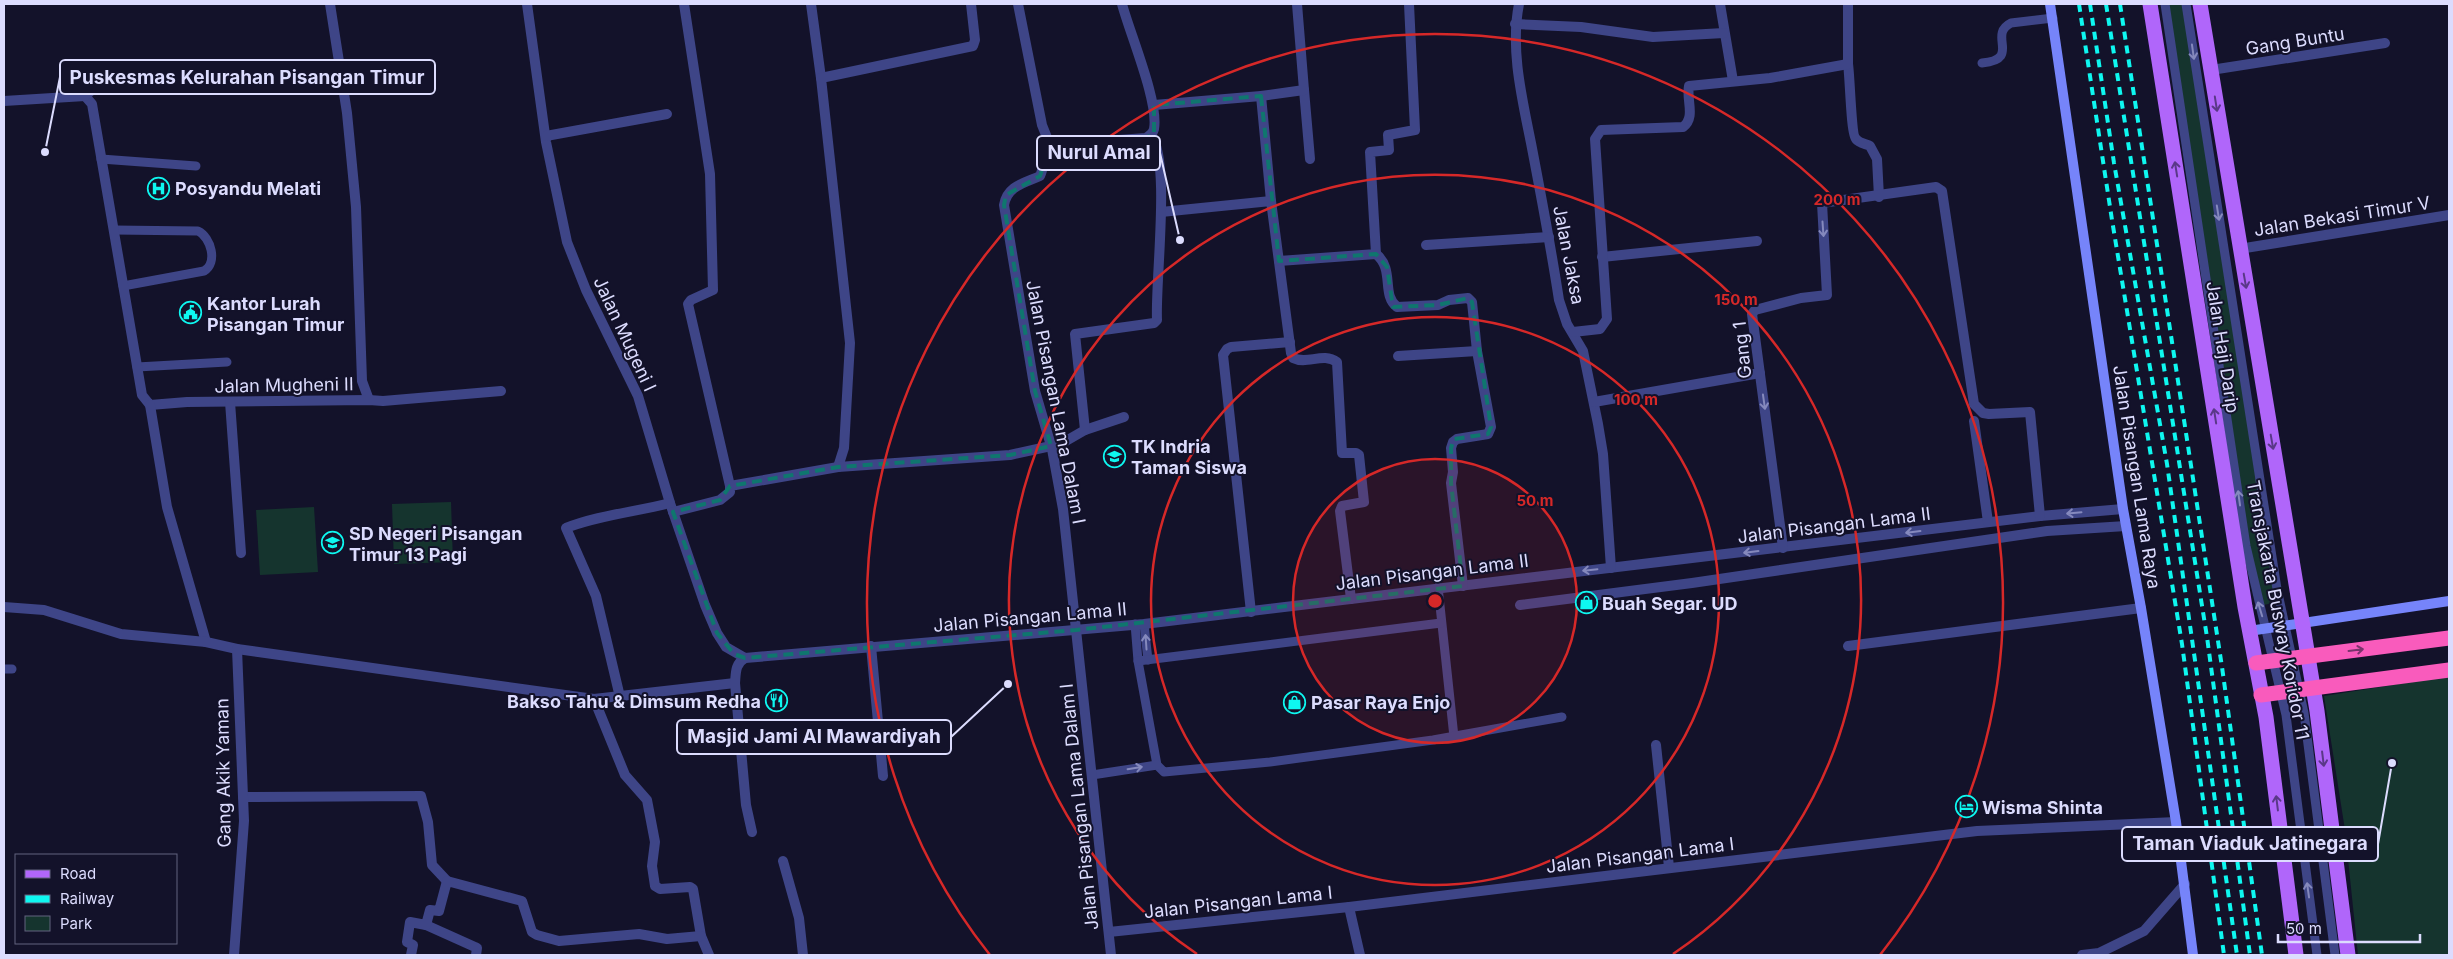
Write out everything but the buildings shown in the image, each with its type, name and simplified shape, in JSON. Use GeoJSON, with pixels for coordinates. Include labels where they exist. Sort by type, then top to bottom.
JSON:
{"type":"FeatureCollection","features":[{"type":"Feature","properties":{"kind":"highway"},"geometry":{"type":"LineString","coordinates":[[2256,663],[2449,638]]}},
{"type":"Feature","properties":{"kind":"highway"},"geometry":{"type":"LineString","coordinates":[[2262,695],[2449,670]]}},
{"type":"Feature","properties":{"kind":"main road","name":"Jalan Haji Darip"},"geometry":{"type":"LineString","coordinates":[[2150,4],[2249,631],[2262,695],[2296,955]]}},
{"type":"Feature","properties":{"kind":"main road","name":"Jalan Haji Darip"},"geometry":{"type":"LineString","coordinates":[[2200,4],[2302,624],[2300,657],[2306,689],[2317,711],[2348,955]]}},
{"type":"Feature","properties":{"kind":"street","name":"Jalan Mugheni II"},"geometry":{"type":"LineString","coordinates":[[150,405],[369,400],[362,381],[356,207],[347,113],[330,4]]}},
{"type":"Feature","properties":{"kind":"street","name":"Jalan Mugeni I"},"geometry":{"type":"LineString","coordinates":[[530,4],[546,136],[567,242],[586,290],[638,396],[672,507],[705,605],[717,634],[726,647],[745,658]]}},
{"type":"Feature","properties":{"kind":"street"},"geometry":{"type":"LineString","coordinates":[[620,697],[596,596],[566,528],[590,519],[720,500],[730,492],[688,304],[691,300],[713,290],[710,174],[684,4]]}},
{"type":"Feature","properties":{"kind":"street"},"geometry":{"type":"LineString","coordinates":[[811,4],[822,78],[850,343],[844,448],[838,468]]}},
{"type":"Feature","properties":{"kind":"street"},"geometry":{"type":"LineString","coordinates":[[822,78],[973,46],[975,40],[971,4]]}},
{"type":"Feature","properties":{"kind":"street"},"geometry":{"type":"LineString","coordinates":[[1018,4],[1042,125],[1050,145],[1146,138],[1154,130],[1154,105],[1122,4]]}},
{"type":"Feature","properties":{"kind":"street"},"geometry":{"type":"LineString","coordinates":[[1297,4],[1310,159]]}},
{"type":"Feature","properties":{"kind":"street"},"geometry":{"type":"LineString","coordinates":[[1409,4],[1415,130],[1388,135],[1389,150],[1370,152],[1376,254],[1387,267],[1392,303],[1398,307],[1438,305],[1449,300],[1468,298],[1472,302],[1477,351],[1490,432],[1482,436],[1457,439],[1453,442],[1451,448],[1454,472],[1451,483],[1463,586]]}},
{"type":"Feature","properties":{"kind":"street","name":"Jalan Jaksa"},"geometry":{"type":"LineString","coordinates":[[1518,4],[1515,24],[1519,72],[1559,300],[1567,324],[1583,351],[1603,454],[1611,568]]}},
{"type":"Feature","properties":{"kind":"street"},"geometry":{"type":"LineString","coordinates":[[1720,4],[1733,82]]}},
{"type":"Feature","properties":{"kind":"street"},"geometry":{"type":"LineString","coordinates":[[1848,4],[1848,64],[1852,134],[1856,140],[1870,146],[1877,159],[1879,197],[1936,187],[1942,191],[1974,404],[1983,413],[1989,414],[2030,412],[2040,516]]}},
{"type":"Feature","properties":{"kind":"street","name":"Jalan Pisangan Lama Raya"},"geometry":{"type":"LineString","coordinates":[[2050,4],[2123,509],[2176,822],[2193,955]]}},
{"type":"Feature","properties":{"kind":"street"},"geometry":{"type":"LineString","coordinates":[[1515,24],[1581,27],[1653,37],[1724,33]]}},
{"type":"Feature","properties":{"kind":"street","name":"Gang Buntu"},"geometry":{"type":"LineString","coordinates":[[2211,70],[2385,43]]}},
{"type":"Feature","properties":{"kind":"street"},"geometry":{"type":"LineString","coordinates":[[1573,332],[1600,329],[1607,319],[1595,139],[1601,130],[1683,127],[1688,123],[1690,116],[1689,86],[1770,78],[1848,64]]}},
{"type":"Feature","properties":{"kind":"street"},"geometry":{"type":"LineString","coordinates":[[4,101],[85,96],[100,83],[259,73],[285,76],[340,70]]}},
{"type":"Feature","properties":{"kind":"street"},"geometry":{"type":"LineString","coordinates":[[1154,105],[1261,96],[1304,90]]}},
{"type":"Feature","properties":{"kind":"street"},"geometry":{"type":"LineString","coordinates":[[85,96],[92,104],[142,395],[150,405],[167,507],[206,642]]}},
{"type":"Feature","properties":{"kind":"street"},"geometry":{"type":"LineString","coordinates":[[1261,96],[1271,201],[1291,353],[1295,359],[1327,357],[1337,362],[1342,453],[1356,453],[1359,455],[1364,500],[1363,502],[1340,508],[1351,599]]}},
{"type":"Feature","properties":{"kind":"street"},"geometry":{"type":"LineString","coordinates":[[546,136],[667,114]]}},
{"type":"Feature","properties":{"kind":"street"},"geometry":{"type":"LineString","coordinates":[[1085,430],[1075,334],[1154,323],[1157,320],[1161,212],[1160,155],[1156,142],[1151,135]]}},
{"type":"Feature","properties":{"kind":"street","name":"Jalan Pisangan Lama Dalam I"},"geometry":{"type":"LineString","coordinates":[[1050,145],[1045,152],[1044,167],[1040,176],[1016,186],[1006,195],[1004,205],[1035,391],[1051,448],[1063,509],[1110,955]]}},
{"type":"Feature","properties":{"kind":"street","name":"Gang 1"},"geometry":{"type":"LineString","coordinates":[[1783,548],[1752,314],[1755,310],[1800,298],[1827,295],[1822,203],[1879,197]]}},
{"type":"Feature","properties":{"kind":"street"},"geometry":{"type":"LineString","coordinates":[[1161,212],[1271,201]]}},
{"type":"Feature","properties":{"kind":"street","name":"Jalan Bekasi Timur V"},"geometry":{"type":"LineString","coordinates":[[2240,249],[2449,215]]}},
{"type":"Feature","properties":{"kind":"street"},"geometry":{"type":"LineString","coordinates":[[1426,244],[1549,237]]}},
{"type":"Feature","properties":{"kind":"street"},"geometry":{"type":"LineString","coordinates":[[1602,257],[1757,241]]}},
{"type":"Feature","properties":{"kind":"street"},"geometry":{"type":"LineString","coordinates":[[1279,261],[1376,254]]}},
{"type":"Feature","properties":{"kind":"street"},"geometry":{"type":"LineString","coordinates":[[1251,612],[1223,355],[1231,347],[1290,342]]}},
{"type":"Feature","properties":{"kind":"street"},"geometry":{"type":"LineString","coordinates":[[1398,356],[1477,351]]}},
{"type":"Feature","properties":{"kind":"street"},"geometry":{"type":"LineString","coordinates":[[1594,402],[1760,373]]}},
{"type":"Feature","properties":{"kind":"street"},"geometry":{"type":"LineString","coordinates":[[369,400],[383,401],[501,391]]}},
{"type":"Feature","properties":{"kind":"street"},"geometry":{"type":"LineString","coordinates":[[230,402],[241,553]]}},
{"type":"Feature","properties":{"kind":"street"},"geometry":{"type":"LineString","coordinates":[[730,486],[838,468],[1010,455],[1051,448],[1085,430],[1124,417]]}},
{"type":"Feature","properties":{"kind":"street"},"geometry":{"type":"LineString","coordinates":[[1974,421],[1988,522]]}},
{"type":"Feature","properties":{"kind":"street","name":"Jalan Pisangan Lama II"},"geometry":{"type":"LineString","coordinates":[[745,658],[1076,630],[1251,612],[1438,587],[1463,586],[1988,522],[2123,509]]}},
{"type":"Feature","properties":{"kind":"street"},"geometry":{"type":"LineString","coordinates":[[1520,604],[1692,582],[2047,531],[2126,526]]}},
{"type":"Feature","properties":{"kind":"street"},"geometry":{"type":"LineString","coordinates":[[2249,631],[2449,602]]}},
{"type":"Feature","properties":{"kind":"street"},"geometry":{"type":"LineString","coordinates":[[4,607],[44,610],[121,634],[206,642],[237,649],[594,700],[735,683]]}},
{"type":"Feature","properties":{"kind":"street"},"geometry":{"type":"LineString","coordinates":[[1848,646],[2141,608]]}},
{"type":"Feature","properties":{"kind":"street"},"geometry":{"type":"LineString","coordinates":[[872,646],[882,776]]}},
{"type":"Feature","properties":{"kind":"street","name":"Gang Akik Yaman"},"geometry":{"type":"LineString","coordinates":[[234,955],[244,821],[237,649]]}},
{"type":"Feature","properties":{"kind":"street"},"geometry":{"type":"LineString","coordinates":[[745,658],[739,662],[736,668],[735,683],[746,805],[752,832]]}},
{"type":"Feature","properties":{"kind":"street"},"geometry":{"type":"LineString","coordinates":[[594,700],[625,775],[647,800],[655,842],[652,866],[655,886],[660,889],[690,887],[693,889],[701,936],[709,955]]}},
{"type":"Feature","properties":{"kind":"street"},"geometry":{"type":"LineString","coordinates":[[1656,745],[1669,867]]}},
{"type":"Feature","properties":{"kind":"street"},"geometry":{"type":"LineString","coordinates":[[243,797],[421,796],[428,822],[432,865],[447,881],[522,901],[532,932],[537,936],[559,941],[639,934],[667,939],[701,936]]}},
{"type":"Feature","properties":{"kind":"street","name":"Jalan Pisangan Lama I"},"geometry":{"type":"LineString","coordinates":[[1109,932],[1349,907],[1977,831],[2176,822]]}},
{"type":"Feature","properties":{"kind":"street"},"geometry":{"type":"LineString","coordinates":[[783,861],[799,918],[803,955]]}},
{"type":"Feature","properties":{"kind":"street"},"geometry":{"type":"LineString","coordinates":[[426,925],[430,910],[439,911],[447,881]]}},
{"type":"Feature","properties":{"kind":"street"},"geometry":{"type":"LineString","coordinates":[[2082,955],[2099,953],[2144,931],[2185,884]]}},
{"type":"Feature","properties":{"kind":"street"},"geometry":{"type":"LineString","coordinates":[[1349,907],[1360,955]]}},
{"type":"Feature","properties":{"kind":"street"},"geometry":{"type":"LineString","coordinates":[[411,955],[413,945],[407,943],[410,922],[426,925],[475,947],[477,948],[476,955]]}},
{"type":"Feature","properties":{"kind":"lane","name":"Transjakarta Busway Koridor 11"},"geometry":{"type":"LineString","coordinates":[[2165,4],[2246,546],[2258,606],[2266,630],[2286,715],[2317,955]]}},
{"type":"Feature","properties":{"kind":"lane","name":"Transjakarta Busway Koridor 11"},"geometry":{"type":"LineString","coordinates":[[2186,4],[2277,589],[2285,627],[2300,657]]}},
{"type":"Feature","properties":{"kind":"lane"},"geometry":{"type":"LineString","coordinates":[[1982,63],[1996,61],[2003,54],[2002,32],[2004,26],[2053,18]]}},
{"type":"Feature","properties":{"kind":"lane"},"geometry":{"type":"LineString","coordinates":[[102,159],[196,166]]}},
{"type":"Feature","properties":{"kind":"lane"},"geometry":{"type":"LineString","coordinates":[[114,230],[198,231],[207,237],[211,251],[210,264],[204,271],[123,286]]}},
{"type":"Feature","properties":{"kind":"lane"},"geometry":{"type":"LineString","coordinates":[[137,367],[227,362]]}},
{"type":"Feature","properties":{"kind":"lane"},"geometry":{"type":"LineString","coordinates":[[1438,587],[1440,622],[1454,737]]}},
{"type":"Feature","properties":{"kind":"lane"},"geometry":{"type":"LineString","coordinates":[[1143,660],[1440,622]]}},
{"type":"Feature","properties":{"kind":"lane"},"geometry":{"type":"LineString","coordinates":[[1140,624],[1156,765],[1160,769],[1170,772],[1270,762],[1454,737],[1562,716]]}},
{"type":"Feature","properties":{"kind":"lane","name":"Transjakarta Busway Koridor 11"},"geometry":{"type":"LineString","coordinates":[[2306,689],[2311,766],[2335,955]]}},
{"type":"Feature","properties":{"kind":"lane"},"geometry":{"type":"LineString","coordinates":[[1092,775],[1156,765]]}},
{"type":"Feature","properties":{"kind":"highlighted area"},"geometry":{"type":"Polygon","coordinates":[[[1261,96],[1279,261],[1376,254],[1387,267],[1393,307],[1438,305],[1468,298],[1472,302],[1491,427],[1488,434],[1454,439],[1451,448],[1451,483],[1463,586],[1076,630],[745,658],[734,654],[717,633],[673,512],[720,500],[730,486],[838,467],[1010,455],[1051,446],[1035,391],[1004,205],[1006,195],[1040,176],[1050,145],[1146,138],[1154,133],[1154,105],[1261,96]]]}},
{"type":"Feature","properties":{"kind":"green space"},"geometry":{"type":"Polygon","coordinates":[[[2165,4],[2186,4],[2279,602],[2258,606],[2165,4]]]}},
{"type":"Feature","properties":{"kind":"green space"},"geometry":{"type":"Polygon","coordinates":[[[451,502],[453,562],[394,564],[392,504],[451,502]]]}},
{"type":"Feature","properties":{"kind":"green space"},"geometry":{"type":"Polygon","coordinates":[[[314,507],[318,572],[260,575],[256,510],[314,507]]]}},
{"type":"Feature","properties":{"kind":"green space"},"geometry":{"type":"Polygon","coordinates":[[[2449,676],[2449,955],[2358,955],[2345,830],[2324,696],[2449,676]]]}},
{"type":"Feature","properties":{"kind":"railway"},"geometry":{"type":"LineString","coordinates":[[2079,4],[2112,220],[2182,644],[2224,955]]}},
{"type":"Feature","properties":{"kind":"railway"},"geometry":{"type":"LineString","coordinates":[[2090,4],[2114,163],[2167,464],[2237,955]]}},
{"type":"Feature","properties":{"kind":"railway"},"geometry":{"type":"LineString","coordinates":[[2106,4],[2207,637],[2250,955]]}},
{"type":"Feature","properties":{"kind":"railway"},"geometry":{"type":"LineString","coordinates":[[2120,4],[2222,667],[2262,955]]}},
{"type":"Feature","properties":{"kind":"place","name":"Puskesmas Kelurahan Pisangan Timur"},"geometry":{"type":"Point","coordinates":[45,152]}},
{"type":"Feature","properties":{"kind":"place","name":"Posyandu Melati"},"geometry":{"type":"Point","coordinates":[159,188]}},
{"type":"Feature","properties":{"kind":"place","name":"Nurul Amal"},"geometry":{"type":"Point","coordinates":[1180,240]}},
{"type":"Feature","properties":{"kind":"place","name":"Kantor Lurah Pisangan Timur"},"geometry":{"type":"Point","coordinates":[191,313]}},
{"type":"Feature","properties":{"kind":"place","name":"TK Indria Taman Siswa"},"geometry":{"type":"Point","coordinates":[1115,456]}},
{"type":"Feature","properties":{"kind":"place","name":"SD Negeri Pisangan Timur 13 Pagi"},"geometry":{"type":"Point","coordinates":[333,543]}},
{"type":"Feature","properties":{"kind":"place","name":"Buah Segar. UD"},"geometry":{"type":"Point","coordinates":[1586,603]}},
{"type":"Feature","properties":{"kind":"place","name":"Masjid Jami Al Mawardiyah"},"geometry":{"type":"Point","coordinates":[1008,684]}},
{"type":"Feature","properties":{"kind":"place","name":"Bakso Tahu & Dimsum Redha"},"geometry":{"type":"Point","coordinates":[777,701]}},
{"type":"Feature","properties":{"kind":"place","name":"Pasar Raya Enjo"},"geometry":{"type":"Point","coordinates":[1295,702]}},
{"type":"Feature","properties":{"kind":"place","name":"Taman Viaduk Jatinegara"},"geometry":{"type":"Point","coordinates":[2392,763]}},
{"type":"Feature","properties":{"kind":"place","name":"Wisma Shinta"},"geometry":{"type":"Point","coordinates":[1966,807]}}]}
